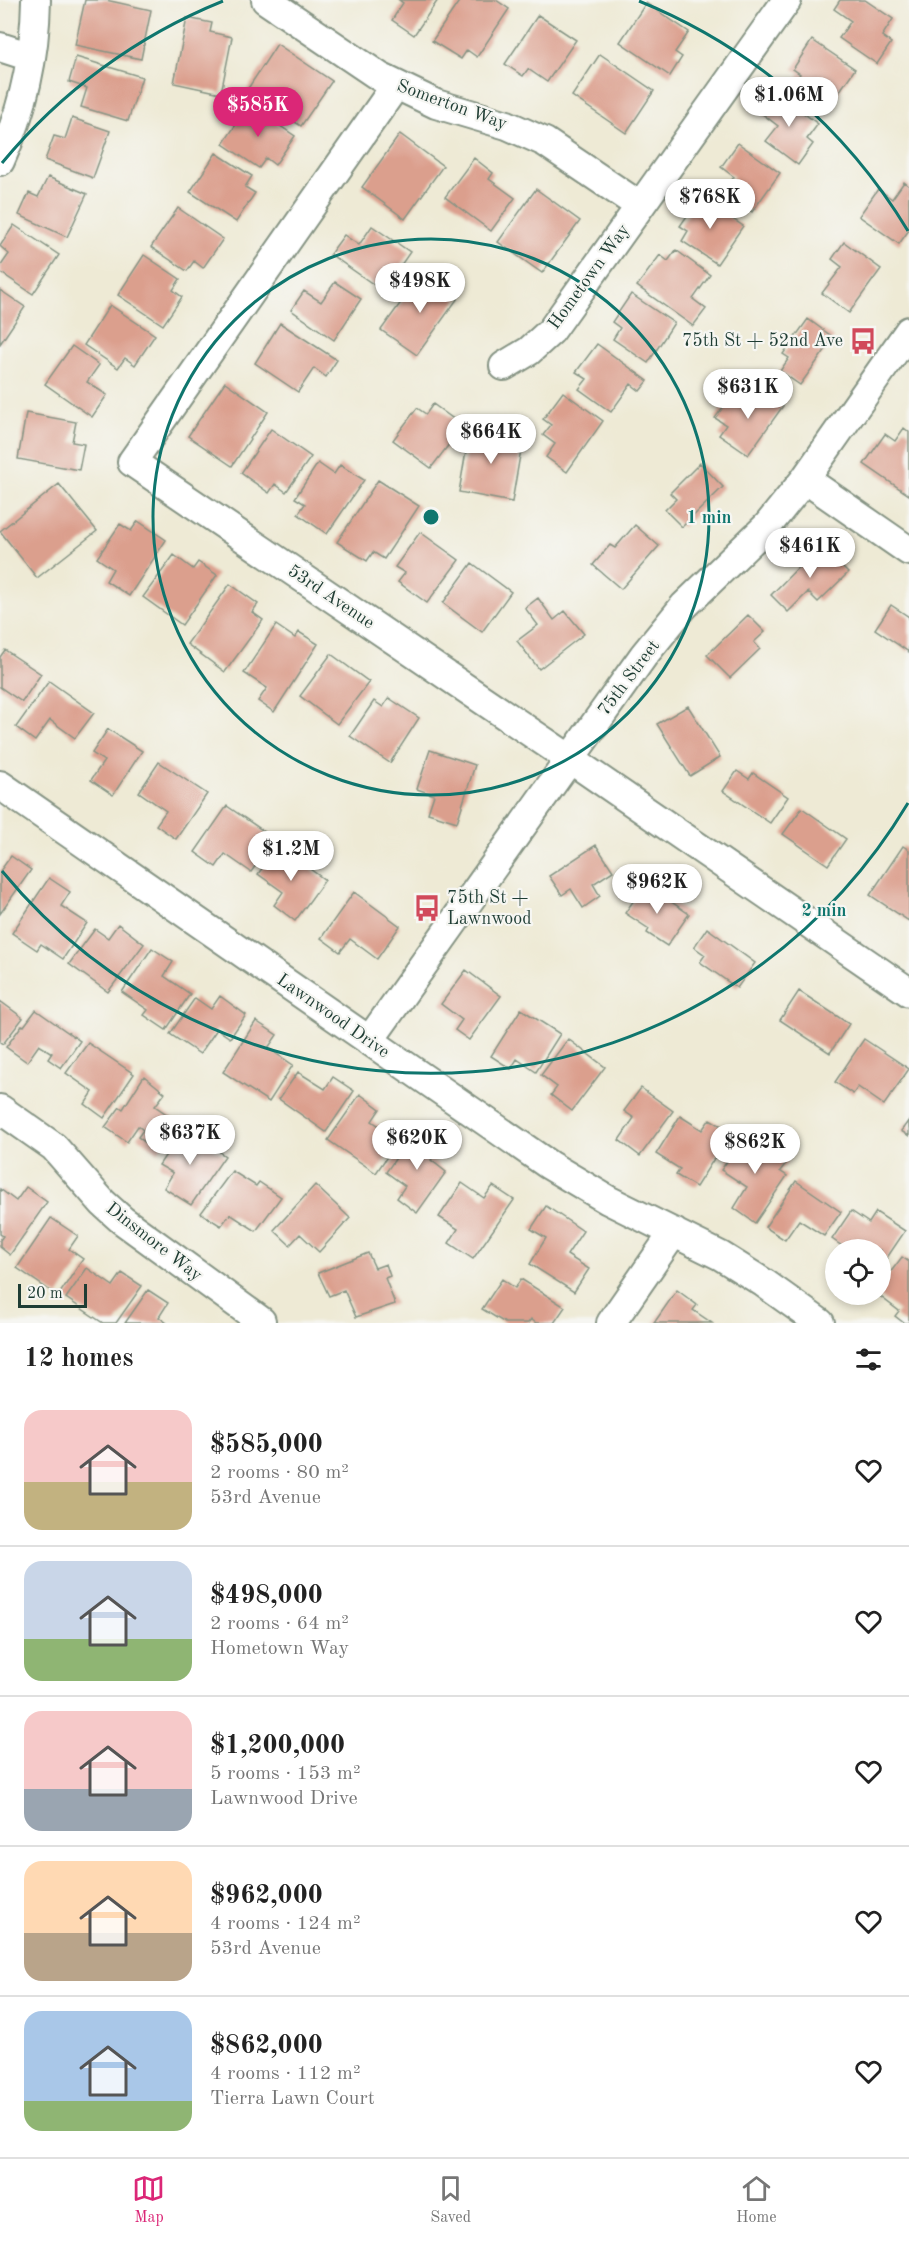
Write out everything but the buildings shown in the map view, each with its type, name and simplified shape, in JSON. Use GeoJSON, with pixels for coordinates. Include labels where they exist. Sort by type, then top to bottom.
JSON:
{"type":"FeatureCollection","features":[{"type":"Feature","properties":{"kind":"street"},"geometry":{"type":"LineString","coordinates":[[0,161],[20,109],[31,57],[36,0]]}},
{"type":"Feature","properties":{"kind":"street","name":"Somerton Way"},"geometry":{"type":"LineString","coordinates":[[266,0],[396,85],[436,104],[507,125],[544,142],[640,206]]}},
{"type":"Feature","properties":{"kind":"street","name":"Hometown Way"},"geometry":{"type":"LineString","coordinates":[[504,366],[529,351],[551,331],[787,0]]}},
{"type":"Feature","properties":{"kind":"street"},"geometry":{"type":"LineString","coordinates":[[0,47],[31,57]]}},
{"type":"Feature","properties":{"kind":"street","name":"53rd Avenue"},"geometry":{"type":"LineString","coordinates":[[396,85],[132,462],[909,992]]}},
{"type":"Feature","properties":{"kind":"street","name":"75th Street"},"geometry":{"type":"LineString","coordinates":[[369,1041],[645,655],[684,606],[768,525],[805,479],[909,331]]}},
{"type":"Feature","properties":{"kind":"street"},"geometry":{"type":"LineString","coordinates":[[805,479],[909,551]]}},
{"type":"Feature","properties":{"kind":"street","name":"Lawnwood Drive"},"geometry":{"type":"LineString","coordinates":[[0,785],[549,1165],[608,1200],[721,1256],[820,1323]]}},
{"type":"Feature","properties":{"kind":"street","name":"Dinsmore Way"},"geometry":{"type":"LineString","coordinates":[[0,1109],[54,1147],[103,1203],[122,1220],[261,1321]]}},
{"type":"Feature","properties":{"kind":"street"},"geometry":{"type":"LineString","coordinates":[[611,1323],[674,1232]]}},
{"type":"Feature","properties":{"kind":"place","name":"75th St + 52nd Ave"},"geometry":{"type":"Point","coordinates":[863,341]}},
{"type":"Feature","properties":{"kind":"place","name":"75th St + Lawnwood"},"geometry":{"type":"Point","coordinates":[427,908]}}]}
